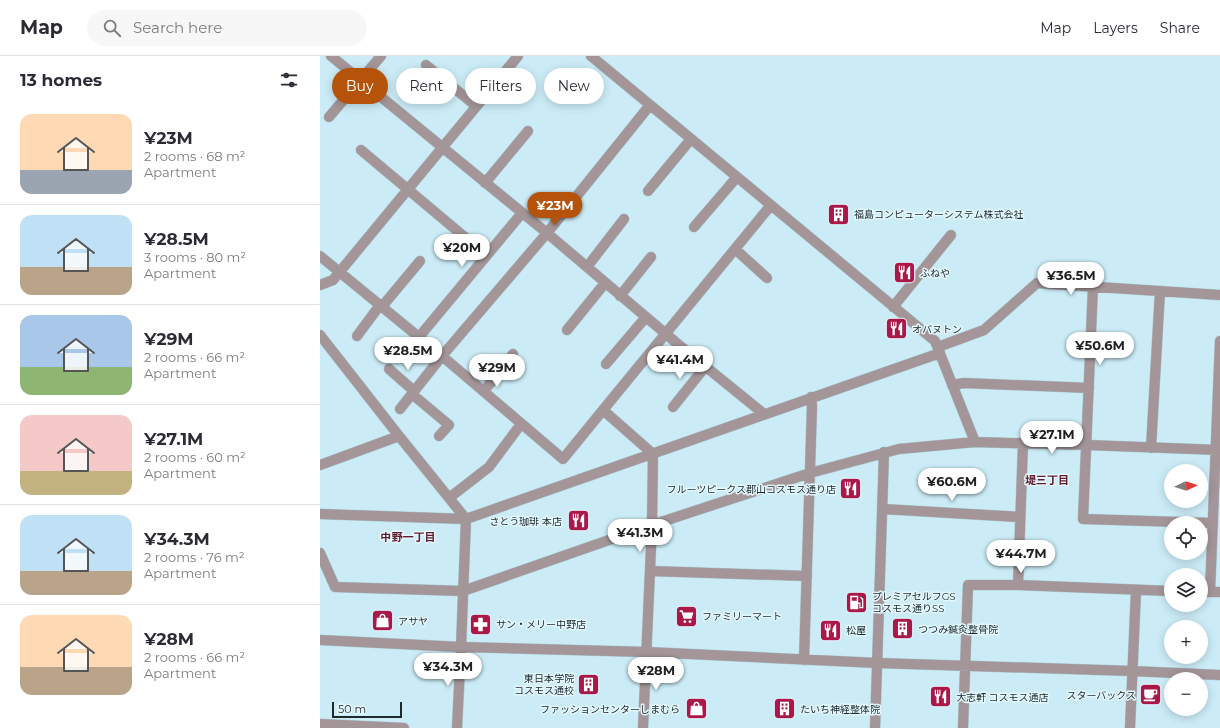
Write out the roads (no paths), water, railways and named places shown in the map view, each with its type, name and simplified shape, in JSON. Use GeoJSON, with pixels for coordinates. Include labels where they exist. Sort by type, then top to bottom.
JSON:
{"type":"FeatureCollection","features":[{"type":"Feature","properties":{"kind":"street"},"geometry":{"type":"LineString","coordinates":[[331,56],[345,68]]}},
{"type":"Feature","properties":{"kind":"street"},"geometry":{"type":"LineString","coordinates":[[371,68],[381,56]]}},
{"type":"Feature","properties":{"kind":"street"},"geometry":{"type":"LineString","coordinates":[[320,285],[330,281],[339,272],[518,56]]}},
{"type":"Feature","properties":{"kind":"street"},"geometry":{"type":"LineString","coordinates":[[591,56],[935,341],[974,442]]}},
{"type":"Feature","properties":{"kind":"street"},"geometry":{"type":"LineString","coordinates":[[426,64],[476,106]]}},
{"type":"Feature","properties":{"kind":"street"},"geometry":{"type":"LineString","coordinates":[[329,117],[340,104]]}},
{"type":"Feature","properties":{"kind":"street"},"geometry":{"type":"LineString","coordinates":[[388,104],[587,267],[665,334],[764,414]]}},
{"type":"Feature","properties":{"kind":"street"},"geometry":{"type":"LineString","coordinates":[[400,409],[442,356],[546,233],[650,105]]}},
{"type":"Feature","properties":{"kind":"street"},"geometry":{"type":"LineString","coordinates":[[485,183],[528,131]]}},
{"type":"Feature","properties":{"kind":"street"},"geometry":{"type":"LineString","coordinates":[[648,191],[691,139]]}},
{"type":"Feature","properties":{"kind":"street"},"geometry":{"type":"LineString","coordinates":[[361,150],[467,239]]}},
{"type":"Feature","properties":{"kind":"street"},"geometry":{"type":"LineString","coordinates":[[694,227],[737,177]]}},
{"type":"Feature","properties":{"kind":"street"},"geometry":{"type":"LineString","coordinates":[[320,256],[484,391],[563,459],[771,206]]}},
{"type":"Feature","properties":{"kind":"street"},"geometry":{"type":"LineString","coordinates":[[419,337],[522,213]]}},
{"type":"Feature","properties":{"kind":"street"},"geometry":{"type":"LineString","coordinates":[[587,267],[624,219]]}},
{"type":"Feature","properties":{"kind":"street"},"geometry":{"type":"LineString","coordinates":[[893,307],[951,235]]}},
{"type":"Feature","properties":{"kind":"street"},"geometry":{"type":"LineString","coordinates":[[735,249],[767,278]]}},
{"type":"Feature","properties":{"kind":"street"},"geometry":{"type":"LineString","coordinates":[[620,296],[651,257]]}},
{"type":"Feature","properties":{"kind":"street"},"geometry":{"type":"LineString","coordinates":[[357,336],[380,306],[385,303],[420,261]]}},
{"type":"Feature","properties":{"kind":"street"},"geometry":{"type":"LineString","coordinates":[[567,330],[605,283]]}},
{"type":"Feature","properties":{"kind":"street"},"geometry":{"type":"LineString","coordinates":[[320,514],[466,519],[653,454],[939,350],[984,330],[1037,283],[1220,295]]}},
{"type":"Feature","properties":{"kind":"street"},"geometry":{"type":"LineString","coordinates":[[1092,286],[1083,519],[1212,523]]}},
{"type":"Feature","properties":{"kind":"street"},"geometry":{"type":"LineString","coordinates":[[1151,448],[1160,291]]}},
{"type":"Feature","properties":{"kind":"street"},"geometry":{"type":"LineString","coordinates":[[606,364],[646,317]]}},
{"type":"Feature","properties":{"kind":"street"},"geometry":{"type":"LineString","coordinates":[[320,335],[466,519],[462,647],[457,728]]}},
{"type":"Feature","properties":{"kind":"street"},"geometry":{"type":"LineString","coordinates":[[1210,592],[1212,523],[1218,450],[1220,341]]}},
{"type":"Feature","properties":{"kind":"street"},"geometry":{"type":"LineString","coordinates":[[484,391],[513,354]]}},
{"type":"Feature","properties":{"kind":"street"},"geometry":{"type":"LineString","coordinates":[[673,407],[705,366]]}},
{"type":"Feature","properties":{"kind":"street"},"geometry":{"type":"LineString","coordinates":[[388,369],[449,425],[439,436]]}},
{"type":"Feature","properties":{"kind":"street"},"geometry":{"type":"LineString","coordinates":[[952,385],[964,383],[1089,388]]}},
{"type":"Feature","properties":{"kind":"street"},"geometry":{"type":"LineString","coordinates":[[804,660],[812,406],[811,397]]}},
{"type":"Feature","properties":{"kind":"street"},"geometry":{"type":"LineString","coordinates":[[602,410],[653,454]]}},
{"type":"Feature","properties":{"kind":"street"},"geometry":{"type":"LineString","coordinates":[[449,498],[489,467],[521,424]]}},
{"type":"Feature","properties":{"kind":"street"},"geometry":{"type":"LineString","coordinates":[[320,465],[399,436]]}},
{"type":"Feature","properties":{"kind":"street"},"geometry":{"type":"LineString","coordinates":[[320,552],[335,587],[463,591],[652,525],[810,473],[899,449],[974,442],[1218,450]]}},
{"type":"Feature","properties":{"kind":"street"},"geometry":{"type":"LineString","coordinates":[[1018,585],[1023,443]]}},
{"type":"Feature","properties":{"kind":"street"},"geometry":{"type":"LineString","coordinates":[[875,728],[884,452]]}},
{"type":"Feature","properties":{"kind":"street"},"geometry":{"type":"LineString","coordinates":[[643,728],[652,525],[653,454]]}},
{"type":"Feature","properties":{"kind":"street"},"geometry":{"type":"LineString","coordinates":[[883,509],[1020,516]]}},
{"type":"Feature","properties":{"kind":"street"},"geometry":{"type":"LineString","coordinates":[[650,571],[807,576]]}},
{"type":"Feature","properties":{"kind":"street"},"geometry":{"type":"LineString","coordinates":[[964,728],[968,585],[1018,585],[1164,591]]}},
{"type":"Feature","properties":{"kind":"street"},"geometry":{"type":"LineString","coordinates":[[1130,728],[1136,590]]}},
{"type":"Feature","properties":{"kind":"street"},"geometry":{"type":"LineString","coordinates":[[320,640],[462,647],[647,652],[877,663],[1220,675]]}},
{"type":"Feature","properties":{"kind":"street"},"geometry":{"type":"LineString","coordinates":[[323,725],[404,728]]}},
{"type":"Feature","properties":{"kind":"place","name":"福島コンピューターシステム株式会社"},"geometry":{"type":"Point","coordinates":[838,214]}},
{"type":"Feature","properties":{"kind":"place","name":"ふねや"},"geometry":{"type":"Point","coordinates":[905,273]}},
{"type":"Feature","properties":{"kind":"place","name":"オパヌトン"},"geometry":{"type":"Point","coordinates":[896,329]}},
{"type":"Feature","properties":{"kind":"place","name":"フルーツピークス郡山コスモス通り店"},"geometry":{"type":"Point","coordinates":[851,489]}},
{"type":"Feature","properties":{"kind":"place","name":"さとう珈琲 本店"},"geometry":{"type":"Point","coordinates":[578,521]}},
{"type":"Feature","properties":{"kind":"place","name":"プレミアセルフGS コスモス通りSS"},"geometry":{"type":"Point","coordinates":[856,602]}},
{"type":"Feature","properties":{"kind":"place","name":"ファミリーマート"},"geometry":{"type":"Point","coordinates":[686,616]}},
{"type":"Feature","properties":{"kind":"place","name":"アサヤ"},"geometry":{"type":"Point","coordinates":[382,621]}},
{"type":"Feature","properties":{"kind":"place","name":"サン・メリー中野店"},"geometry":{"type":"Point","coordinates":[480,624]}},
{"type":"Feature","properties":{"kind":"place","name":"つつみ鍼灸整骨院"},"geometry":{"type":"Point","coordinates":[903,629]}},
{"type":"Feature","properties":{"kind":"place","name":"松屋"},"geometry":{"type":"Point","coordinates":[830,630]}},
{"type":"Feature","properties":{"kind":"place","name":"東日本学院 コスモス通校"},"geometry":{"type":"Point","coordinates":[589,684]}},
{"type":"Feature","properties":{"kind":"place","name":"スターバックス"},"geometry":{"type":"Point","coordinates":[1151,695]}},
{"type":"Feature","properties":{"kind":"place","name":"大志軒 コスモス通店"},"geometry":{"type":"Point","coordinates":[940,697]}},
{"type":"Feature","properties":{"kind":"place","name":"ファッションセンターしまむら"},"geometry":{"type":"Point","coordinates":[696,709]}},
{"type":"Feature","properties":{"kind":"place","name":"たいち神経整体院"},"geometry":{"type":"Point","coordinates":[784,709]}},
{"type":"Feature","properties":{"kind":"district","name":"堤三丁目"},"geometry":{"type":"Point","coordinates":[1047,480]}},
{"type":"Feature","properties":{"kind":"district","name":"中野一丁目"},"geometry":{"type":"Point","coordinates":[408,537]}}]}
